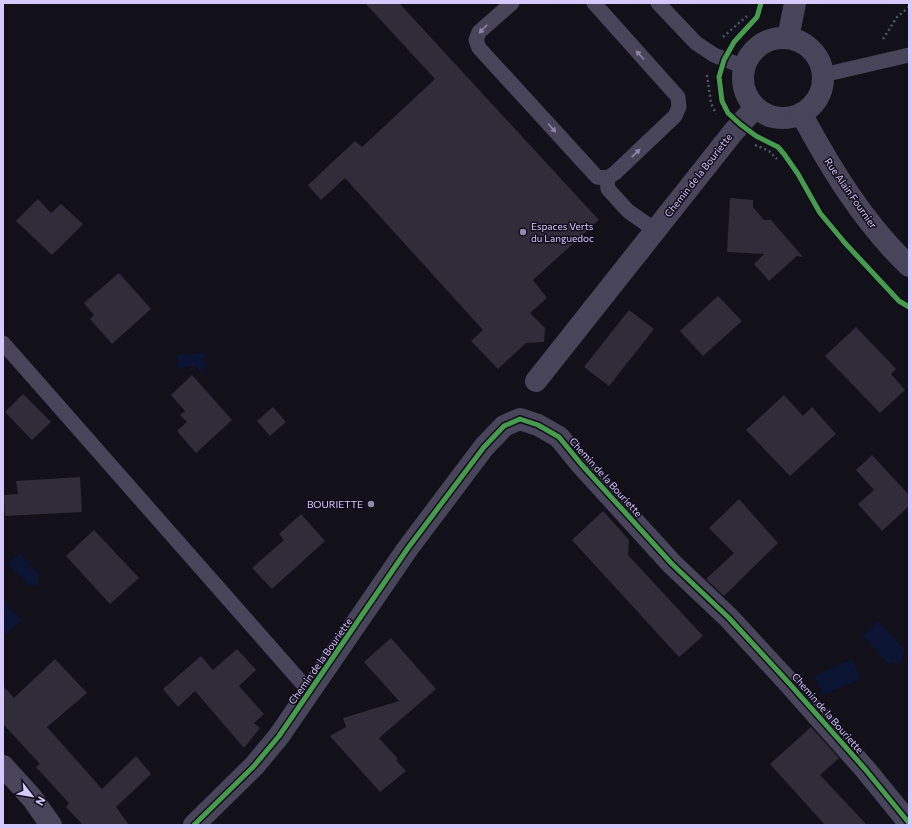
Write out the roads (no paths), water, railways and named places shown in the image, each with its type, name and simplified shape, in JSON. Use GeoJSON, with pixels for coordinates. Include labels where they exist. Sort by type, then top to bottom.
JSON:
{"type":"FeatureCollection","features":[{"type":"Feature","properties":{"kind":"street"},"geometry":{"type":"LineString","coordinates":[[788,38],[794,3]]}},
{"type":"Feature","properties":{"kind":"street"},"geometry":{"type":"LineString","coordinates":[[788,38],[801,42],[813,50],[820,62],[823,75],[823,87],[819,98],[811,108],[802,114],[792,118],[772,118],[755,108],[746,96],[742,81],[744,67],[750,54],[761,44],[774,39],[788,38]]}},
{"type":"Feature","properties":{"kind":"street","name":"Chemin de la Bouriette"},"geometry":{"type":"LineString","coordinates":[[536,381],[734,131],[755,108]]}},
{"type":"Feature","properties":{"kind":"street","name":"Rue Alain Fournier"},"geometry":{"type":"LineString","coordinates":[[802,114],[833,169],[866,218],[909,266]]}},
{"type":"Feature","properties":{"kind":"street","name":"Chemin de la Bouriette"},"geometry":{"type":"LineString","coordinates":[[194,825],[254,766],[278,736],[408,548],[484,447],[504,426],[520,419],[538,425],[559,437],[581,464],[672,564],[729,618],[788,682],[865,769],[909,823]]}},
{"type":"Feature","properties":{"kind":"street"},"geometry":{"type":"LineString","coordinates":[[3,766],[32,798],[51,825]]}},
{"type":"Feature","properties":{"kind":"lane"},"geometry":{"type":"LineString","coordinates":[[512,3],[479,32],[476,40],[479,48],[597,177],[606,178],[615,173],[675,116],[679,107],[678,97],[594,3]]}},
{"type":"Feature","properties":{"kind":"lane"},"geometry":{"type":"LineString","coordinates":[[658,3],[696,43],[714,55],[744,67]]}},
{"type":"Feature","properties":{"kind":"lane"},"geometry":{"type":"LineString","coordinates":[[823,75],[909,55]]}},
{"type":"Feature","properties":{"kind":"lane"},"geometry":{"type":"LineString","coordinates":[[606,178],[608,189],[628,211],[655,230]]}},
{"type":"Feature","properties":{"kind":"lane"},"geometry":{"type":"LineString","coordinates":[[3,343],[309,691]]}},
{"type":"Feature","properties":{"kind":"water"},"geometry":{"type":"Polygon","coordinates":[[[204,353],[206,367],[204,371],[201,372],[198,370],[197,366],[178,368],[177,355],[204,353]]]}},
{"type":"Feature","properties":{"kind":"water"},"geometry":{"type":"Polygon","coordinates":[[[20,553],[40,576],[37,585],[34,586],[32,584],[29,586],[8,563],[20,553]]]}},
{"type":"Feature","properties":{"kind":"water"},"geometry":{"type":"Polygon","coordinates":[[[3,600],[22,620],[6,635],[3,632],[3,600]]]}},
{"type":"Feature","properties":{"kind":"water"},"geometry":{"type":"Polygon","coordinates":[[[878,621],[905,650],[902,653],[904,658],[899,664],[893,662],[889,665],[862,635],[878,621]]]}},
{"type":"Feature","properties":{"kind":"water"},"geometry":{"type":"Polygon","coordinates":[[[852,659],[861,679],[823,695],[814,676],[852,659]]]}},
{"type":"Feature","properties":{"kind":"place","name":"Espaces Verts du Languedoc"},"geometry":{"type":"Point","coordinates":[523,232]}},
{"type":"Feature","properties":{"kind":"place","name":"BOURIETTE"},"geometry":{"type":"Point","coordinates":[371,504]}}]}
